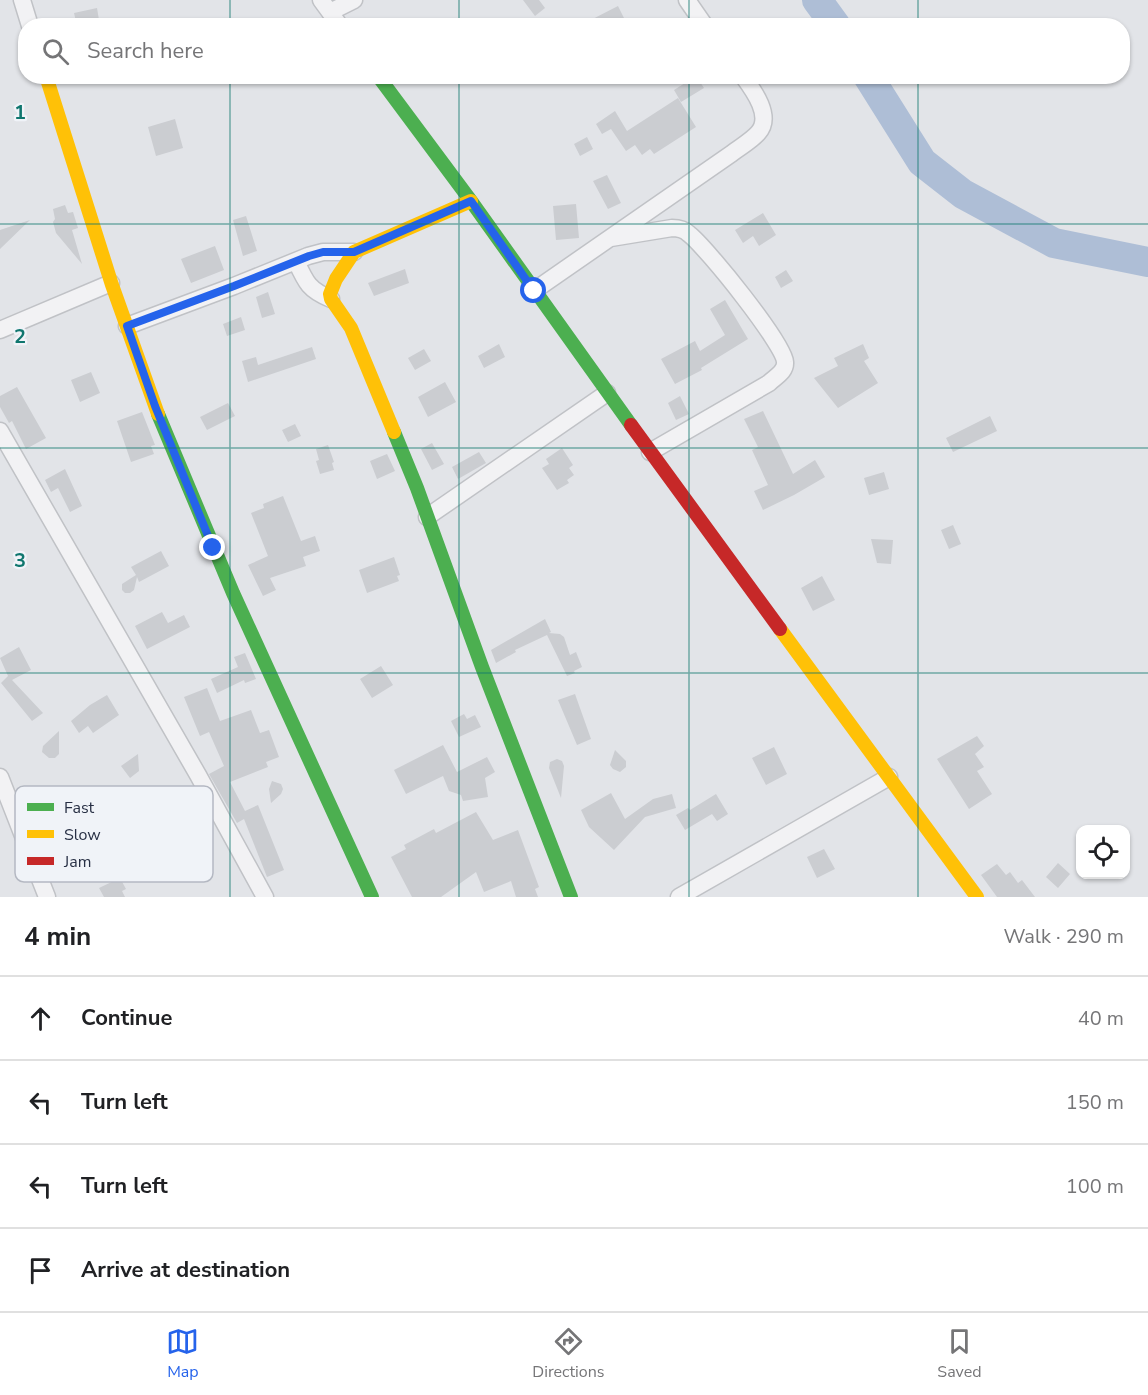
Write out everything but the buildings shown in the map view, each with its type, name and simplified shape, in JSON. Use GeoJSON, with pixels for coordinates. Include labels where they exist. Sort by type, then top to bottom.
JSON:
{"type":"FeatureCollection","features":[{"type":"Feature","properties":{"kind":"street"},"geometry":{"type":"LineString","coordinates":[[22,0],[28,18]]}},
{"type":"Feature","properties":{"kind":"street"},"geometry":{"type":"LineString","coordinates":[[331,13],[354,0]]}},
{"type":"Feature","properties":{"kind":"street"},"geometry":{"type":"LineString","coordinates":[[687,0],[699,18]]}},
{"type":"Feature","properties":{"kind":"street"},"geometry":{"type":"LineString","coordinates":[[49,84],[111,283],[155,406],[213,548],[372,897]]}},
{"type":"Feature","properties":{"kind":"street"},"geometry":{"type":"LineString","coordinates":[[384,84],[471,201],[650,452],[977,897]]}},
{"type":"Feature","properties":{"kind":"street"},"geometry":{"type":"LineString","coordinates":[[534,291],[759,132],[765,123],[764,112],[748,84]]}},
{"type":"Feature","properties":{"kind":"street"},"geometry":{"type":"LineString","coordinates":[[127,326],[323,252],[354,252],[471,201]]}},
{"type":"Feature","properties":{"kind":"street"},"geometry":{"type":"LineString","coordinates":[[611,238],[672,228],[688,232],[754,311],[782,351],[786,364],[782,372],[769,383],[650,452]]}},
{"type":"Feature","properties":{"kind":"street"},"geometry":{"type":"LineString","coordinates":[[354,252],[336,279],[330,294],[331,299],[351,328],[417,488],[482,667],[571,897]]}},
{"type":"Feature","properties":{"kind":"street"},"geometry":{"type":"LineString","coordinates":[[296,261],[304,280],[313,292],[331,299]]}},
{"type":"Feature","properties":{"kind":"street"},"geometry":{"type":"LineString","coordinates":[[0,330],[111,283]]}},
{"type":"Feature","properties":{"kind":"street"},"geometry":{"type":"LineString","coordinates":[[427,517],[607,393]]}},
{"type":"Feature","properties":{"kind":"street"},"geometry":{"type":"LineString","coordinates":[[0,431],[204,786]]}},
{"type":"Feature","properties":{"kind":"street"},"geometry":{"type":"LineString","coordinates":[[0,777],[15,815]]}},
{"type":"Feature","properties":{"kind":"street"},"geometry":{"type":"LineString","coordinates":[[679,897],[889,777]]}},
{"type":"Feature","properties":{"kind":"street"},"geometry":{"type":"LineString","coordinates":[[213,803],[265,897]]}},
{"type":"Feature","properties":{"kind":"street"},"geometry":{"type":"LineString","coordinates":[[41,882],[47,897]]}},
{"type":"Feature","properties":{"kind":"waterway"},"geometry":{"type":"LineString","coordinates":[[817,0],[830,18]]}},
{"type":"Feature","properties":{"kind":"waterway"},"geometry":{"type":"LineString","coordinates":[[873,84],[922,162],[963,194],[1054,243],[1148,262]]}},
{"type":"Feature","properties":{"kind":"traffic: fast"},"geometry":{"type":"LineString","coordinates":[[384,84],[471,201],[631,425]]}},
{"type":"Feature","properties":{"kind":"traffic: fast"},"geometry":{"type":"LineString","coordinates":[[158,414],[233,593],[372,897]]}},
{"type":"Feature","properties":{"kind":"traffic: fast"},"geometry":{"type":"LineString","coordinates":[[394,432],[571,897]]}},
{"type":"Feature","properties":{"kind":"traffic: slow"},"geometry":{"type":"LineString","coordinates":[[49,84],[112,285],[158,414]]}},
{"type":"Feature","properties":{"kind":"traffic: slow"},"geometry":{"type":"LineString","coordinates":[[394,432],[351,328],[330,294],[336,279],[354,252],[471,201]]}},
{"type":"Feature","properties":{"kind":"traffic: slow"},"geometry":{"type":"LineString","coordinates":[[780,629],[977,897]]}},
{"type":"Feature","properties":{"kind":"traffic: jam"},"geometry":{"type":"LineString","coordinates":[[631,425],[780,629]]}},
{"type":"Feature","properties":{"kind":"route"},"geometry":{"type":"LineString","coordinates":[[213,548],[155,406],[127,326],[309,256],[323,252],[354,252],[471,201],[534,291]]}}]}
